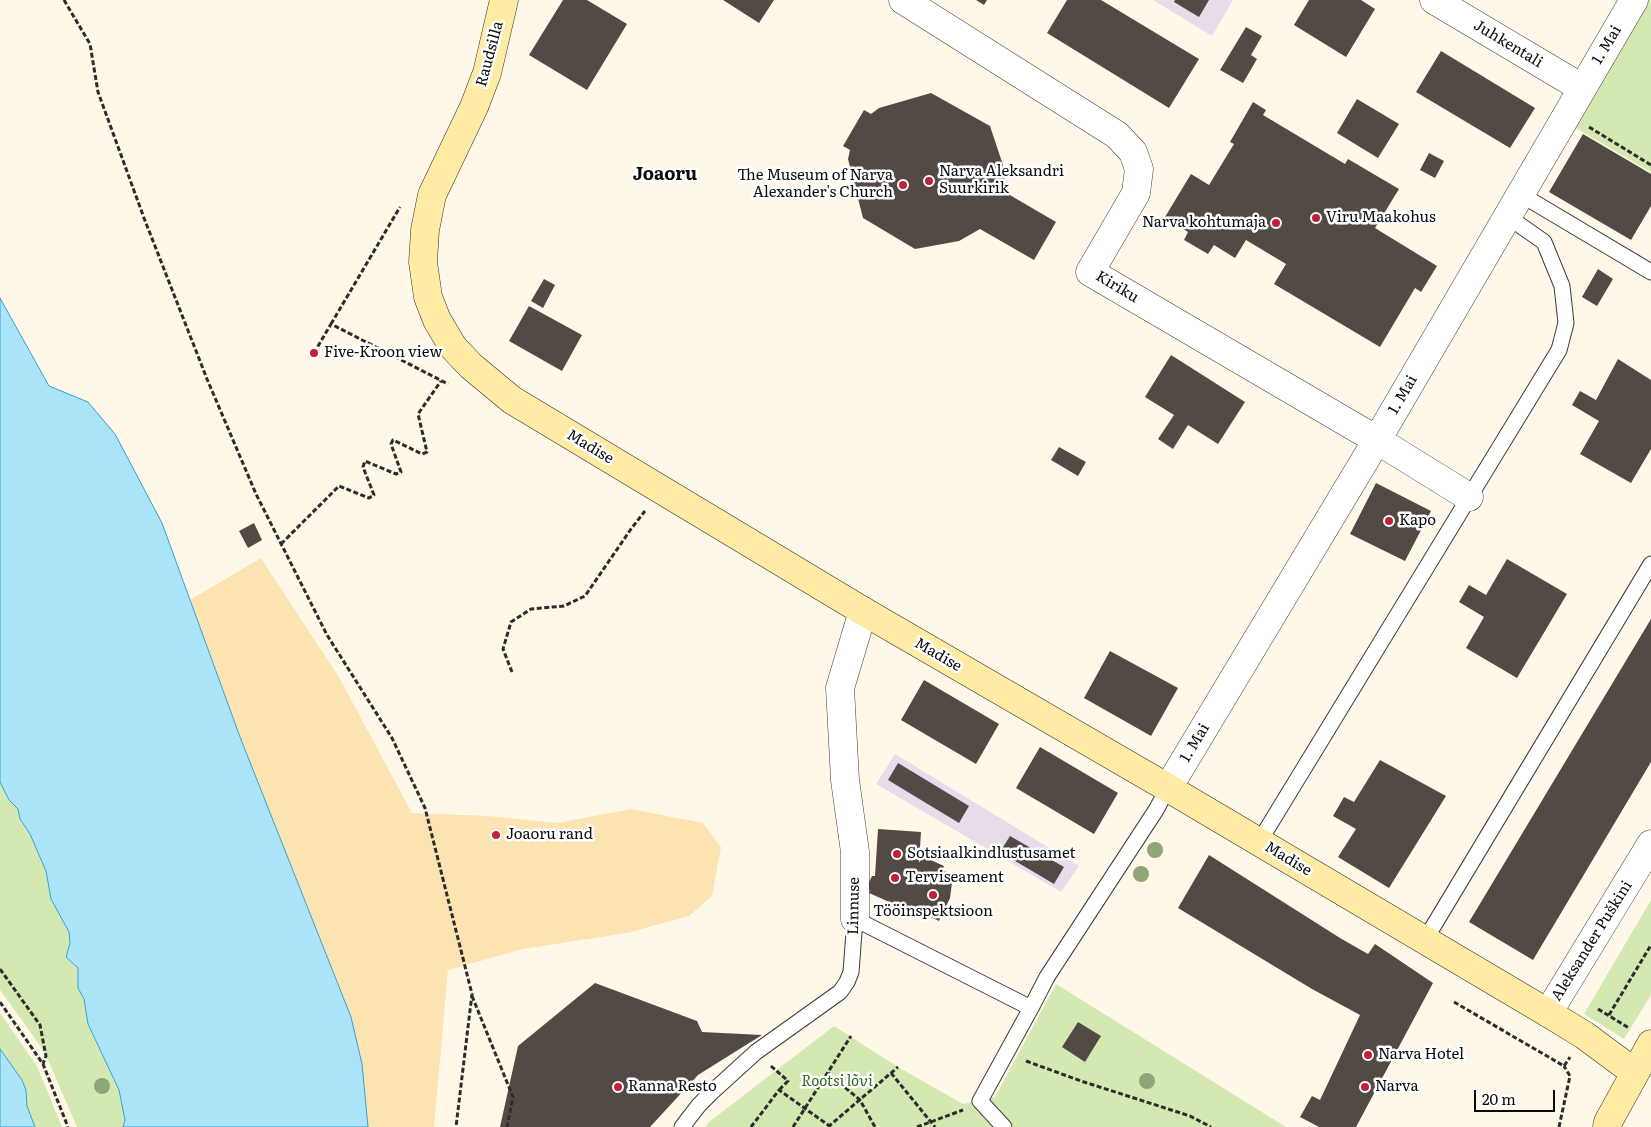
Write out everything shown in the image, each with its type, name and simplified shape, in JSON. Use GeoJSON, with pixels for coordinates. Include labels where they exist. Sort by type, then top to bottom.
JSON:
{"type":"FeatureCollection","features":[{"type":"Feature","properties":{"kind":"street","name":"Raudsilla"},"geometry":{"type":"LineString","coordinates":[[474,107],[487,74],[504,0]]}},
{"type":"Feature","properties":{"kind":"street","name":"Kiriku"},"geometry":{"type":"LineString","coordinates":[[904,0],[1117,135],[1133,152],[1139,169],[1136,193],[1090,272],[1377,440],[1469,497]]}},
{"type":"Feature","properties":{"kind":"street","name":"Juhkentali"},"geometry":{"type":"LineString","coordinates":[[1434,0],[1582,88]]}},
{"type":"Feature","properties":{"kind":"street","name":"1. Mai"},"geometry":{"type":"LineString","coordinates":[[1168,788],[1377,440],[1634,0]]}},
{"type":"Feature","properties":{"kind":"street","name":"Madise"},"geometry":{"type":"LineString","coordinates":[[474,107],[432,195],[425,230],[423,262],[428,297],[437,320],[453,346],[471,366],[512,400],[863,611],[1548,1012],[1584,1034],[1643,1077]]}},
{"type":"Feature","properties":{"kind":"street","name":"Linnuse"},"geometry":{"type":"LineString","coordinates":[[855,920],[855,852],[845,780],[840,688],[863,611]]}},
{"type":"Feature","properties":{"kind":"street","name":"Aleksander Puškini"},"geometry":{"type":"LineString","coordinates":[[1548,1012],[1651,844]]}},
{"type":"Feature","properties":{"kind":"street"},"geometry":{"type":"LineString","coordinates":[[1607,1127],[1608,1122],[1643,1077],[1651,1044]]}},
{"type":"Feature","properties":{"kind":"lane"},"geometry":{"type":"LineString","coordinates":[[1514,205],[1651,272]]}},
{"type":"Feature","properties":{"kind":"lane"},"geometry":{"type":"LineString","coordinates":[[1259,842],[1559,350],[1566,323],[1562,286],[1544,242],[1514,205]]}},
{"type":"Feature","properties":{"kind":"lane"},"geometry":{"type":"LineString","coordinates":[[1425,940],[1651,564]]}},
{"type":"Feature","properties":{"kind":"lane"},"geometry":{"type":"LineString","coordinates":[[1004,1127],[980,1101],[1047,977],[1156,810],[1168,788]]}},
{"type":"Feature","properties":{"kind":"lane"},"geometry":{"type":"LineString","coordinates":[[855,920],[1031,1008]]}},
{"type":"Feature","properties":{"kind":"lane","name":"Linnuse"},"geometry":{"type":"LineString","coordinates":[[682,1127],[699,1105],[756,1052],[840,992],[851,972],[855,920]]}},
{"type":"Feature","properties":{"kind":"path"},"geometry":{"type":"LineString","coordinates":[[64,0],[90,44],[98,92],[144,218],[207,379],[256,494],[327,635],[392,738],[425,808],[472,994],[513,1097],[507,1127]]}},
{"type":"Feature","properties":{"kind":"path"},"geometry":{"type":"LineString","coordinates":[[1566,114],[1651,165]]}},
{"type":"Feature","properties":{"kind":"path"},"geometry":{"type":"LineString","coordinates":[[314,352],[402,204]]}},
{"type":"Feature","properties":{"kind":"path"},"geometry":{"type":"LineString","coordinates":[[331,324],[453,387]]}},
{"type":"Feature","properties":{"kind":"path"},"geometry":{"type":"LineString","coordinates":[[281,544],[339,486],[369,498],[374,495],[363,466],[365,461],[396,474],[401,472],[390,444],[393,440],[422,454],[427,452],[418,414],[441,380]]}},
{"type":"Feature","properties":{"kind":"path"},"geometry":{"type":"LineString","coordinates":[[512,672],[504,649],[511,622],[531,609],[564,606],[585,596],[649,506]]}},
{"type":"Feature","properties":{"kind":"path"},"geometry":{"type":"LineString","coordinates":[[1609,1015],[1651,945]]}},
{"type":"Feature","properties":{"kind":"path"},"geometry":{"type":"LineString","coordinates":[[0,969],[40,1025],[46,1056],[43,1064]]}},
{"type":"Feature","properties":{"kind":"path"},"geometry":{"type":"LineString","coordinates":[[456,1127],[472,994]]}},
{"type":"Feature","properties":{"kind":"path"},"geometry":{"type":"LineString","coordinates":[[0,1002],[43,1064],[68,1127]]}},
{"type":"Feature","properties":{"kind":"path"},"geometry":{"type":"LineString","coordinates":[[793,1127],[851,1036]]}},
{"type":"Feature","properties":{"kind":"path"},"geometry":{"type":"LineString","coordinates":[[751,1127],[788,1081],[756,1052]]}},
{"type":"Feature","properties":{"kind":"path"},"geometry":{"type":"LineString","coordinates":[[1006,1053],[1081,1081],[1190,1116],[1211,1127]]}},
{"type":"Feature","properties":{"kind":"path"},"geometry":{"type":"LineString","coordinates":[[1558,1127],[1570,1076],[1564,1066]]}},
{"type":"Feature","properties":{"kind":"path"},"geometry":{"type":"LineString","coordinates":[[779,1090],[830,1127],[898,1067]]}},
{"type":"Feature","properties":{"kind":"path"},"geometry":{"type":"LineString","coordinates":[[828,1073],[860,1100],[875,1127]]}},
{"type":"Feature","properties":{"kind":"path"},"geometry":{"type":"LineString","coordinates":[[891,1073],[935,1127]]}},
{"type":"Feature","properties":{"kind":"path"},"geometry":{"type":"LineString","coordinates":[[917,1127],[982,1103]]}},
{"type":"Feature","properties":{"kind":"shaded area"},"geometry":{"type":"Polygon","coordinates":[[[1153,0],[1233,0],[1212,36],[1153,0]]]}},
{"type":"Feature","properties":{"kind":"shaded area"},"geometry":{"type":"Polygon","coordinates":[[[895,754],[1079,866],[1061,892],[876,784],[895,754]]]}},
{"type":"Feature","properties":{"kind":"green space"},"geometry":{"type":"Polygon","coordinates":[[[1640,0],[1651,0],[1651,172],[1567,123],[1640,0]]]}},
{"type":"Feature","properties":{"kind":"green space"},"geometry":{"type":"Polygon","coordinates":[[[0,782],[9,800],[18,809],[20,819],[30,834],[46,871],[51,899],[69,932],[70,943],[66,957],[78,968],[78,988],[84,999],[88,1024],[119,1090],[125,1120],[123,1127],[77,1127],[48,1060],[39,1044],[0,990],[0,782]]]}},
{"type":"Feature","properties":{"kind":"green space"},"geometry":{"type":"Polygon","coordinates":[[[1651,900],[1651,995],[1624,1039],[1584,1014],[1651,900]]]}},
{"type":"Feature","properties":{"kind":"green space","name":"Rootsi lõvi"},"geometry":{"type":"Polygon","coordinates":[[[1056,984],[1286,1127],[705,1127],[834,1026],[898,1067],[963,1104],[995,1097],[1056,984]]]}},
{"type":"Feature","properties":{"kind":"green space"},"geometry":{"type":"Polygon","coordinates":[[[0,1013],[37,1066],[62,1127],[35,1127],[27,1106],[26,1090],[22,1080],[0,1049],[0,1013]]]}},
{"type":"Feature","properties":{"kind":"sand","name":"Joaoru rand"},"geometry":{"type":"Polygon","coordinates":[[[261,558],[340,679],[412,813],[489,816],[557,823],[631,809],[703,823],[721,847],[712,896],[689,916],[627,933],[523,949],[448,970],[434,1127],[368,1127],[362,1064],[351,1017],[240,737],[190,600],[261,558]]]}},
{"type":"Feature","properties":{"kind":"water"},"geometry":{"type":"Polygon","coordinates":[[[0,298],[49,386],[88,402],[115,434],[162,523],[240,737],[351,1017],[362,1064],[368,1127],[123,1127],[125,1120],[119,1090],[88,1024],[84,999],[78,988],[78,968],[66,957],[70,943],[69,932],[51,899],[46,871],[30,834],[20,819],[18,809],[9,800],[0,782],[0,298]]]}},
{"type":"Feature","properties":{"kind":"water"},"geometry":{"type":"Polygon","coordinates":[[[0,1049],[22,1080],[26,1090],[27,1106],[35,1127],[0,1127],[0,1049]]]}},
{"type":"Feature","properties":{"kind":"building"},"geometry":{"type":"Polygon","coordinates":[[[563,0],[587,0],[627,24],[587,90],[529,55],[563,0]]]}},
{"type":"Feature","properties":{"kind":"building"},"geometry":{"type":"Polygon","coordinates":[[[723,0],[774,0],[759,23],[723,0]]]}},
{"type":"Feature","properties":{"kind":"building"},"geometry":{"type":"Polygon","coordinates":[[[976,0],[987,0],[984,5],[976,0]]]}},
{"type":"Feature","properties":{"kind":"building"},"geometry":{"type":"Polygon","coordinates":[[[1067,0],[1101,0],[1199,59],[1169,108],[1047,33],[1067,0]]]}},
{"type":"Feature","properties":{"kind":"building"},"geometry":{"type":"Polygon","coordinates":[[[1175,0],[1209,0],[1199,17],[1174,2],[1175,0]]]}},
{"type":"Feature","properties":{"kind":"building"},"geometry":{"type":"Polygon","coordinates":[[[1309,0],[1361,0],[1375,9],[1346,57],[1294,25],[1309,0]]]}},
{"type":"Feature","properties":{"kind":"building"},"geometry":{"type":"Polygon","coordinates":[[[1246,27],[1262,36],[1251,55],[1257,59],[1243,83],[1220,70],[1246,27]]]}},
{"type":"Feature","properties":{"kind":"building"},"geometry":{"type":"Polygon","coordinates":[[[1441,51],[1535,108],[1510,148],[1416,92],[1441,51]]]}},
{"type":"Feature","properties":{"kind":"building","name":"Narva Aleksandri Suurkirik"},"geometry":{"type":"Polygon","coordinates":[[[931,93],[990,126],[1005,171],[1003,191],[1056,222],[1034,260],[980,229],[959,241],[915,249],[863,218],[848,159],[850,150],[843,146],[864,110],[871,114],[879,108],[931,93]]]}},
{"type":"Feature","properties":{"kind":"building"},"geometry":{"type":"Polygon","coordinates":[[[1357,99],[1399,124],[1378,158],[1337,133],[1357,99]]]}},
{"type":"Feature","properties":{"kind":"building","name":"Narva kohtumaja"},"geometry":{"type":"Polygon","coordinates":[[[1253,102],[1266,110],[1263,115],[1345,164],[1348,159],[1399,189],[1375,228],[1437,266],[1421,292],[1415,288],[1380,347],[1274,284],[1286,264],[1246,240],[1235,258],[1214,245],[1208,254],[1184,240],[1188,232],[1165,217],[1191,174],[1209,185],[1234,144],[1230,142],[1253,102]]]}},
{"type":"Feature","properties":{"kind":"building"},"geometry":{"type":"Polygon","coordinates":[[[1583,134],[1651,174],[1651,206],[1631,240],[1549,192],[1583,134]]]}},
{"type":"Feature","properties":{"kind":"building"},"geometry":{"type":"Polygon","coordinates":[[[1429,153],[1444,161],[1435,178],[1420,170],[1429,153]]]}},
{"type":"Feature","properties":{"kind":"building"},"geometry":{"type":"Polygon","coordinates":[[[1598,269],[1613,279],[1597,306],[1582,297],[1598,269]]]}},
{"type":"Feature","properties":{"kind":"building"},"geometry":{"type":"Polygon","coordinates":[[[544,279],[555,285],[543,308],[531,301],[544,279]]]}},
{"type":"Feature","properties":{"kind":"building"},"geometry":{"type":"Polygon","coordinates":[[[529,306],[582,335],[562,371],[509,341],[529,306]]]}},
{"type":"Feature","properties":{"kind":"building"},"geometry":{"type":"Polygon","coordinates":[[[1171,355],[1245,402],[1218,444],[1188,425],[1173,449],[1158,439],[1174,415],[1145,397],[1171,355]]]}},
{"type":"Feature","properties":{"kind":"building"},"geometry":{"type":"Polygon","coordinates":[[[1618,359],[1651,380],[1651,449],[1631,483],[1580,454],[1599,421],[1572,405],[1580,391],[1596,400],[1618,359]]]}},
{"type":"Feature","properties":{"kind":"building"},"geometry":{"type":"Polygon","coordinates":[[[1059,447],[1086,462],[1078,476],[1051,460],[1059,447]]]}},
{"type":"Feature","properties":{"kind":"building"},"geometry":{"type":"Polygon","coordinates":[[[1376,483],[1431,511],[1405,561],[1350,534],[1376,483]]]}},
{"type":"Feature","properties":{"kind":"building"},"geometry":{"type":"Polygon","coordinates":[[[254,523],[262,540],[248,548],[239,531],[254,523]]]}},
{"type":"Feature","properties":{"kind":"building"},"geometry":{"type":"Polygon","coordinates":[[[1507,559],[1567,594],[1517,678],[1466,648],[1484,617],[1459,602],[1469,585],[1486,595],[1507,559]]]}},
{"type":"Feature","properties":{"kind":"building"},"geometry":{"type":"Polygon","coordinates":[[[1651,619],[1651,762],[1533,960],[1469,922],[1651,619]]]}},
{"type":"Feature","properties":{"kind":"building"},"geometry":{"type":"Polygon","coordinates":[[[1110,651],[1178,688],[1151,736],[1084,698],[1110,651]]]}},
{"type":"Feature","properties":{"kind":"building"},"geometry":{"type":"Polygon","coordinates":[[[924,680],[999,724],[976,764],[901,720],[924,680]]]}},
{"type":"Feature","properties":{"kind":"building"},"geometry":{"type":"Polygon","coordinates":[[[1040,747],[1118,793],[1094,834],[1016,788],[1040,747]]]}},
{"type":"Feature","properties":{"kind":"building"},"geometry":{"type":"Polygon","coordinates":[[[1380,760],[1446,796],[1389,888],[1338,857],[1356,829],[1333,816],[1344,797],[1354,802],[1380,760]]]}},
{"type":"Feature","properties":{"kind":"building"},"geometry":{"type":"Polygon","coordinates":[[[898,763],[969,806],[959,823],[888,780],[898,763]]]}},
{"type":"Feature","properties":{"kind":"building"},"geometry":{"type":"Polygon","coordinates":[[[878,829],[921,832],[919,863],[922,856],[944,866],[942,870],[953,875],[950,898],[939,921],[925,914],[923,917],[869,893],[870,890],[866,889],[872,876],[875,876],[878,829]]]}},
{"type":"Feature","properties":{"kind":"building"},"geometry":{"type":"Polygon","coordinates":[[[1010,836],[1064,867],[1054,884],[1000,852],[1010,836]]]}},
{"type":"Feature","properties":{"kind":"building"},"geometry":{"type":"Polygon","coordinates":[[[1209,855],[1368,954],[1375,944],[1433,983],[1356,1127],[1319,1127],[1300,1117],[1312,1096],[1320,1100],[1360,1015],[1312,989],[1178,908],[1209,855]]]}},
{"type":"Feature","properties":{"kind":"building"},"geometry":{"type":"Polygon","coordinates":[[[595,983],[697,1021],[702,1032],[762,1035],[698,1075],[650,1127],[500,1127],[518,1046],[595,983]]]}},
{"type":"Feature","properties":{"kind":"building"},"geometry":{"type":"Polygon","coordinates":[[[1078,1022],[1101,1036],[1085,1062],[1062,1047],[1078,1022]]]}},
{"type":"Feature","properties":{"kind":"place","name":"Narva Aleksandri Suurkirik"},"geometry":{"type":"Point","coordinates":[929,181]}},
{"type":"Feature","properties":{"kind":"place","name":"The Museum of Narva Alexander's Church"},"geometry":{"type":"Point","coordinates":[903,185]}},
{"type":"Feature","properties":{"kind":"place","name":"Viru Maakohus"},"geometry":{"type":"Point","coordinates":[1316,218]}},
{"type":"Feature","properties":{"kind":"place","name":"Narva kohtumaja"},"geometry":{"type":"Point","coordinates":[1276,223]}},
{"type":"Feature","properties":{"kind":"place","name":"Five-Kroon view"},"geometry":{"type":"Point","coordinates":[314,353]}},
{"type":"Feature","properties":{"kind":"place","name":"Kapo"},"geometry":{"type":"Point","coordinates":[1389,521]}},
{"type":"Feature","properties":{"kind":"place","name":"Joaoru rand"},"geometry":{"type":"Point","coordinates":[496,835]}},
{"type":"Feature","properties":{"kind":"place","name":"Sotsiaalkindlustusamet"},"geometry":{"type":"Point","coordinates":[897,854]}},
{"type":"Feature","properties":{"kind":"place","name":"Terviseament"},"geometry":{"type":"Point","coordinates":[895,878]}},
{"type":"Feature","properties":{"kind":"place","name":"Tööinspektsioon"},"geometry":{"type":"Point","coordinates":[933,895]}},
{"type":"Feature","properties":{"kind":"place","name":"Narva Hotel"},"geometry":{"type":"Point","coordinates":[1368,1055]}},
{"type":"Feature","properties":{"kind":"place","name":"Ranna Resto"},"geometry":{"type":"Point","coordinates":[618,1087]}},
{"type":"Feature","properties":{"kind":"place","name":"Narva"},"geometry":{"type":"Point","coordinates":[1365,1087]}},
{"type":"Feature","properties":{"kind":"district","name":"Joaoru"},"geometry":{"type":"Point","coordinates":[665,175]}}]}
